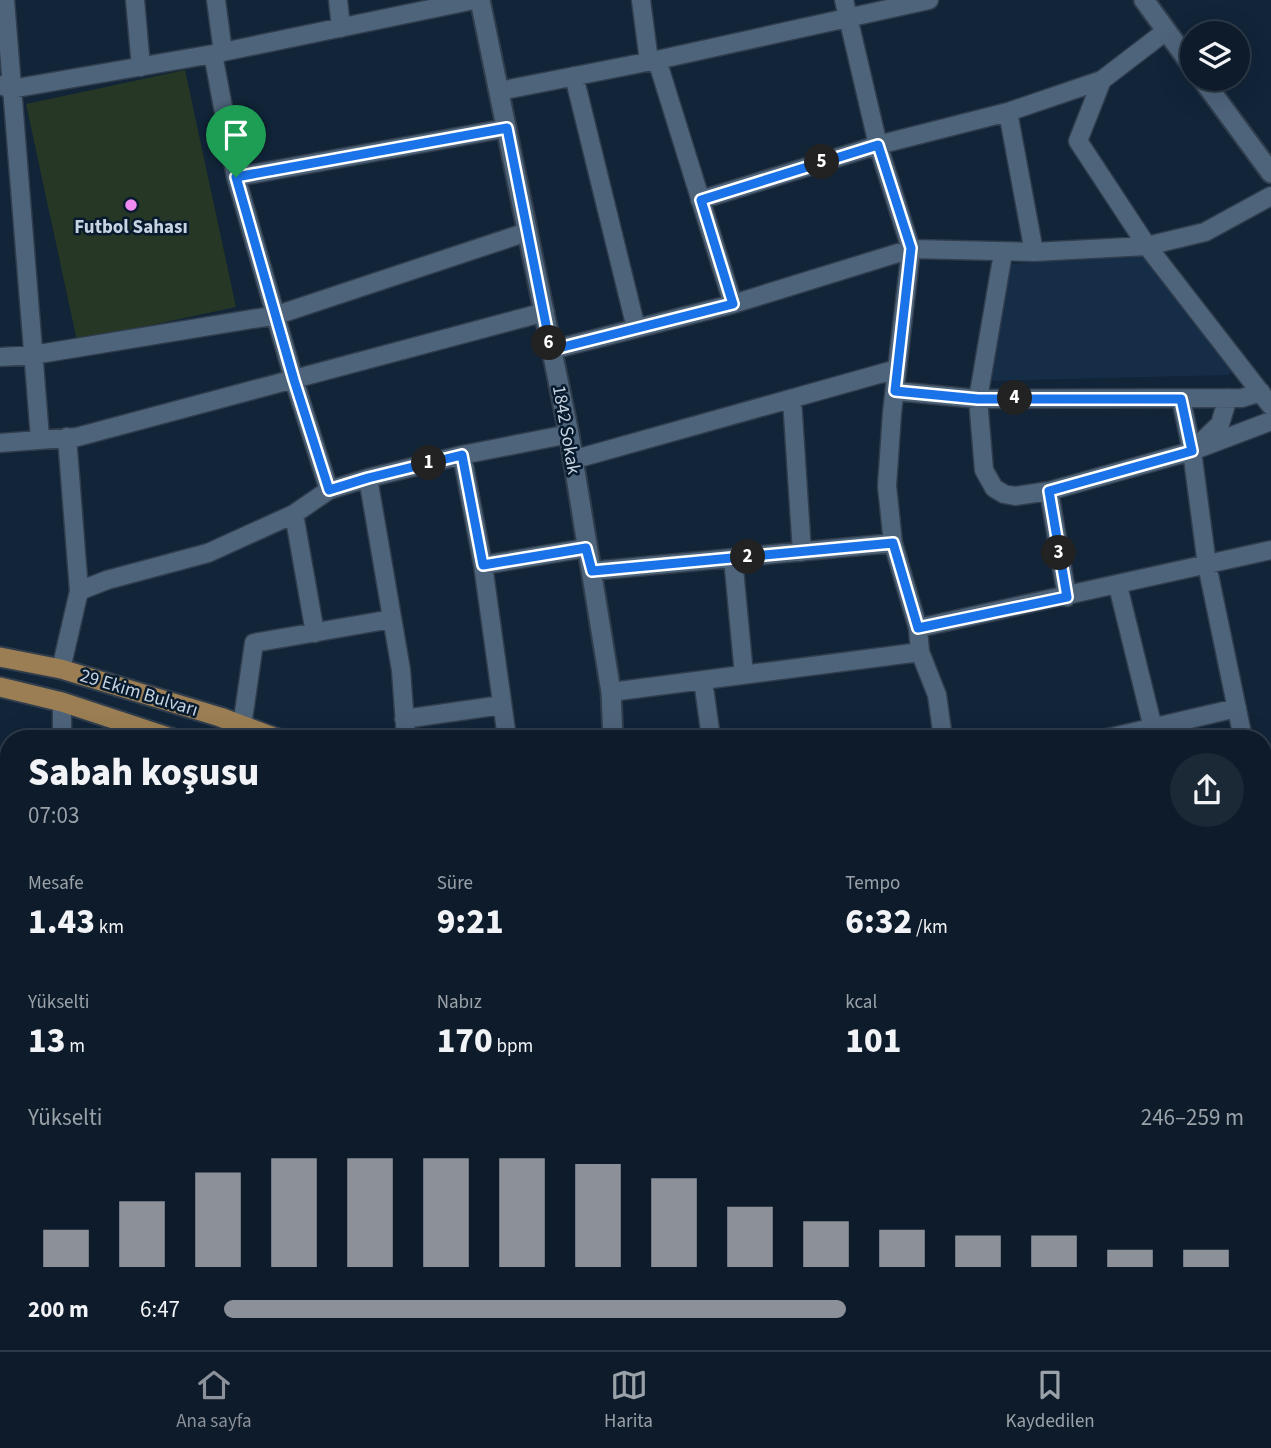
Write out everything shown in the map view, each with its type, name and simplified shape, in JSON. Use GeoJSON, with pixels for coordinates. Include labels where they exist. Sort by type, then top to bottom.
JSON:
{"type":"FeatureCollection","features":[{"type":"Feature","properties":{"kind":"main road","name":"29 Ekim Bulvarı"},"geometry":{"type":"LineString","coordinates":[[0,657],[61,669],[220,717],[253,730]]}},
{"type":"Feature","properties":{"kind":"main road","name":"29 Ekim Bulvarı"},"geometry":{"type":"LineString","coordinates":[[0,687],[62,702],[147,730]]}},
{"type":"Feature","properties":{"kind":"street"},"geometry":{"type":"LineString","coordinates":[[5,0],[8,157],[33,355],[40,438]]}},
{"type":"Feature","properties":{"kind":"street"},"geometry":{"type":"LineString","coordinates":[[135,0],[141,67]]}},
{"type":"Feature","properties":{"kind":"street"},"geometry":{"type":"LineString","coordinates":[[216,0],[218,53],[236,177],[294,380],[329,490]]}},
{"type":"Feature","properties":{"kind":"street"},"geometry":{"type":"LineString","coordinates":[[338,0],[341,28]]}},
{"type":"Feature","properties":{"kind":"street"},"geometry":{"type":"LineString","coordinates":[[5,87],[218,53],[474,0]]}},
{"type":"Feature","properties":{"kind":"street","name":"1842 Sokak"},"geometry":{"type":"LineString","coordinates":[[480,0],[569,434],[611,692],[613,730]]}},
{"type":"Feature","properties":{"kind":"street"},"geometry":{"type":"LineString","coordinates":[[641,0],[653,61],[701,200],[733,304]]}},
{"type":"Feature","properties":{"kind":"street"},"geometry":{"type":"LineString","coordinates":[[499,91],[653,61],[846,9],[929,0]]}},
{"type":"Feature","properties":{"kind":"street"},"geometry":{"type":"LineString","coordinates":[[1144,0],[1180,49]]}},
{"type":"Feature","properties":{"kind":"street"},"geometry":{"type":"LineString","coordinates":[[846,9],[878,145],[911,248],[887,486],[893,543],[918,628],[920,652],[937,695],[942,730]]}},
{"type":"Feature","properties":{"kind":"street"},"geometry":{"type":"LineString","coordinates":[[701,200],[878,145],[1008,111],[1102,80],[1166,31]]}},
{"type":"Feature","properties":{"kind":"street"},"geometry":{"type":"LineString","coordinates":[[574,76],[636,328]]}},
{"type":"Feature","properties":{"kind":"street"},"geometry":{"type":"LineString","coordinates":[[1102,80],[1078,141],[1147,246],[1266,399]]}},
{"type":"Feature","properties":{"kind":"street"},"geometry":{"type":"LineString","coordinates":[[1211,91],[1271,173]]}},
{"type":"Feature","properties":{"kind":"street"},"geometry":{"type":"LineString","coordinates":[[1008,111],[1034,252]]}},
{"type":"Feature","properties":{"kind":"street"},"geometry":{"type":"LineString","coordinates":[[236,177],[507,128]]}},
{"type":"Feature","properties":{"kind":"street"},"geometry":{"type":"LineString","coordinates":[[551,350],[733,304],[911,248],[1003,253],[1147,246],[1205,232],[1271,196]]}},
{"type":"Feature","properties":{"kind":"street"},"geometry":{"type":"LineString","coordinates":[[0,357],[33,355],[277,315],[527,232]]}},
{"type":"Feature","properties":{"kind":"street"},"geometry":{"type":"LineString","coordinates":[[1003,253],[978,399],[984,470],[993,488],[1015,496],[1049,491],[1192,451],[1271,421]]}},
{"type":"Feature","properties":{"kind":"street"},"geometry":{"type":"LineString","coordinates":[[0,443],[77,437],[545,312]]}},
{"type":"Feature","properties":{"kind":"street"},"geometry":{"type":"LineString","coordinates":[[572,460],[897,369]]}},
{"type":"Feature","properties":{"kind":"street"},"geometry":{"type":"LineString","coordinates":[[895,391],[978,399],[1266,399]]}},
{"type":"Feature","properties":{"kind":"street"},"geometry":{"type":"LineString","coordinates":[[1192,451],[1220,424],[1228,398]]}},
{"type":"Feature","properties":{"kind":"street"},"geometry":{"type":"LineString","coordinates":[[792,399],[803,552]]}},
{"type":"Feature","properties":{"kind":"street"},"geometry":{"type":"LineString","coordinates":[[1181,399],[1192,451],[1207,565],[1241,730]]}},
{"type":"Feature","properties":{"kind":"street"},"geometry":{"type":"LineString","coordinates":[[79,591],[107,580],[208,553],[294,514],[329,490],[462,455],[569,434]]}},
{"type":"Feature","properties":{"kind":"street"},"geometry":{"type":"LineString","coordinates":[[61,669],[79,591],[67,437]]}},
{"type":"Feature","properties":{"kind":"street"},"geometry":{"type":"LineString","coordinates":[[462,455],[483,565],[506,730]]}},
{"type":"Feature","properties":{"kind":"street"},"geometry":{"type":"LineString","coordinates":[[368,478],[401,670],[405,730]]}},
{"type":"Feature","properties":{"kind":"street"},"geometry":{"type":"LineString","coordinates":[[1049,491],[1067,597]]}},
{"type":"Feature","properties":{"kind":"street"},"geometry":{"type":"LineString","coordinates":[[294,514],[315,632]]}},
{"type":"Feature","properties":{"kind":"street"},"geometry":{"type":"LineString","coordinates":[[592,571],[893,543]]}},
{"type":"Feature","properties":{"kind":"street"},"geometry":{"type":"LineString","coordinates":[[483,565],[586,548]]}},
{"type":"Feature","properties":{"kind":"street"},"geometry":{"type":"LineString","coordinates":[[918,628],[1118,586],[1271,550]]}},
{"type":"Feature","properties":{"kind":"street"},"geometry":{"type":"LineString","coordinates":[[733,558],[744,675]]}},
{"type":"Feature","properties":{"kind":"street"},"geometry":{"type":"LineString","coordinates":[[1118,586],[1142,730]]}},
{"type":"Feature","properties":{"kind":"street"},"geometry":{"type":"LineString","coordinates":[[242,726],[254,643],[392,619]]}},
{"type":"Feature","properties":{"kind":"street"},"geometry":{"type":"LineString","coordinates":[[611,692],[920,652]]}},
{"type":"Feature","properties":{"kind":"street"},"geometry":{"type":"LineString","coordinates":[[703,680],[710,730]]}},
{"type":"Feature","properties":{"kind":"street"},"geometry":{"type":"LineString","coordinates":[[62,702],[62,730]]}},
{"type":"Feature","properties":{"kind":"street"},"geometry":{"type":"LineString","coordinates":[[404,719],[502,705]]}},
{"type":"Feature","properties":{"kind":"street"},"geometry":{"type":"LineString","coordinates":[[1153,730],[1237,708]]}},
{"type":"Feature","properties":{"kind":"shaded area"},"geometry":{"type":"Polygon","coordinates":[[[1147,256],[1234,370],[1228,375],[988,381],[1007,264],[1147,256]]]}},
{"type":"Feature","properties":{"kind":"green space","name":"Futbol Sahası"},"geometry":{"type":"Polygon","coordinates":[[[185,70],[236,307],[77,341],[26,104],[185,70]]]}},
{"type":"Feature","properties":{"kind":"place","name":"Futbol Sahası"},"geometry":{"type":"Point","coordinates":[131,205]}},
{"type":"Feature","properties":{"kind":"route"},"geometry":{"type":"LineString","coordinates":[[507,128],[551,350],[733,304],[701,200],[878,145],[911,248],[895,391],[978,399],[1181,399],[1192,451],[1049,491],[1067,597],[918,628],[893,543],[592,571],[586,548],[483,565],[462,455],[329,490],[294,380],[236,177],[507,128]]}}]}
